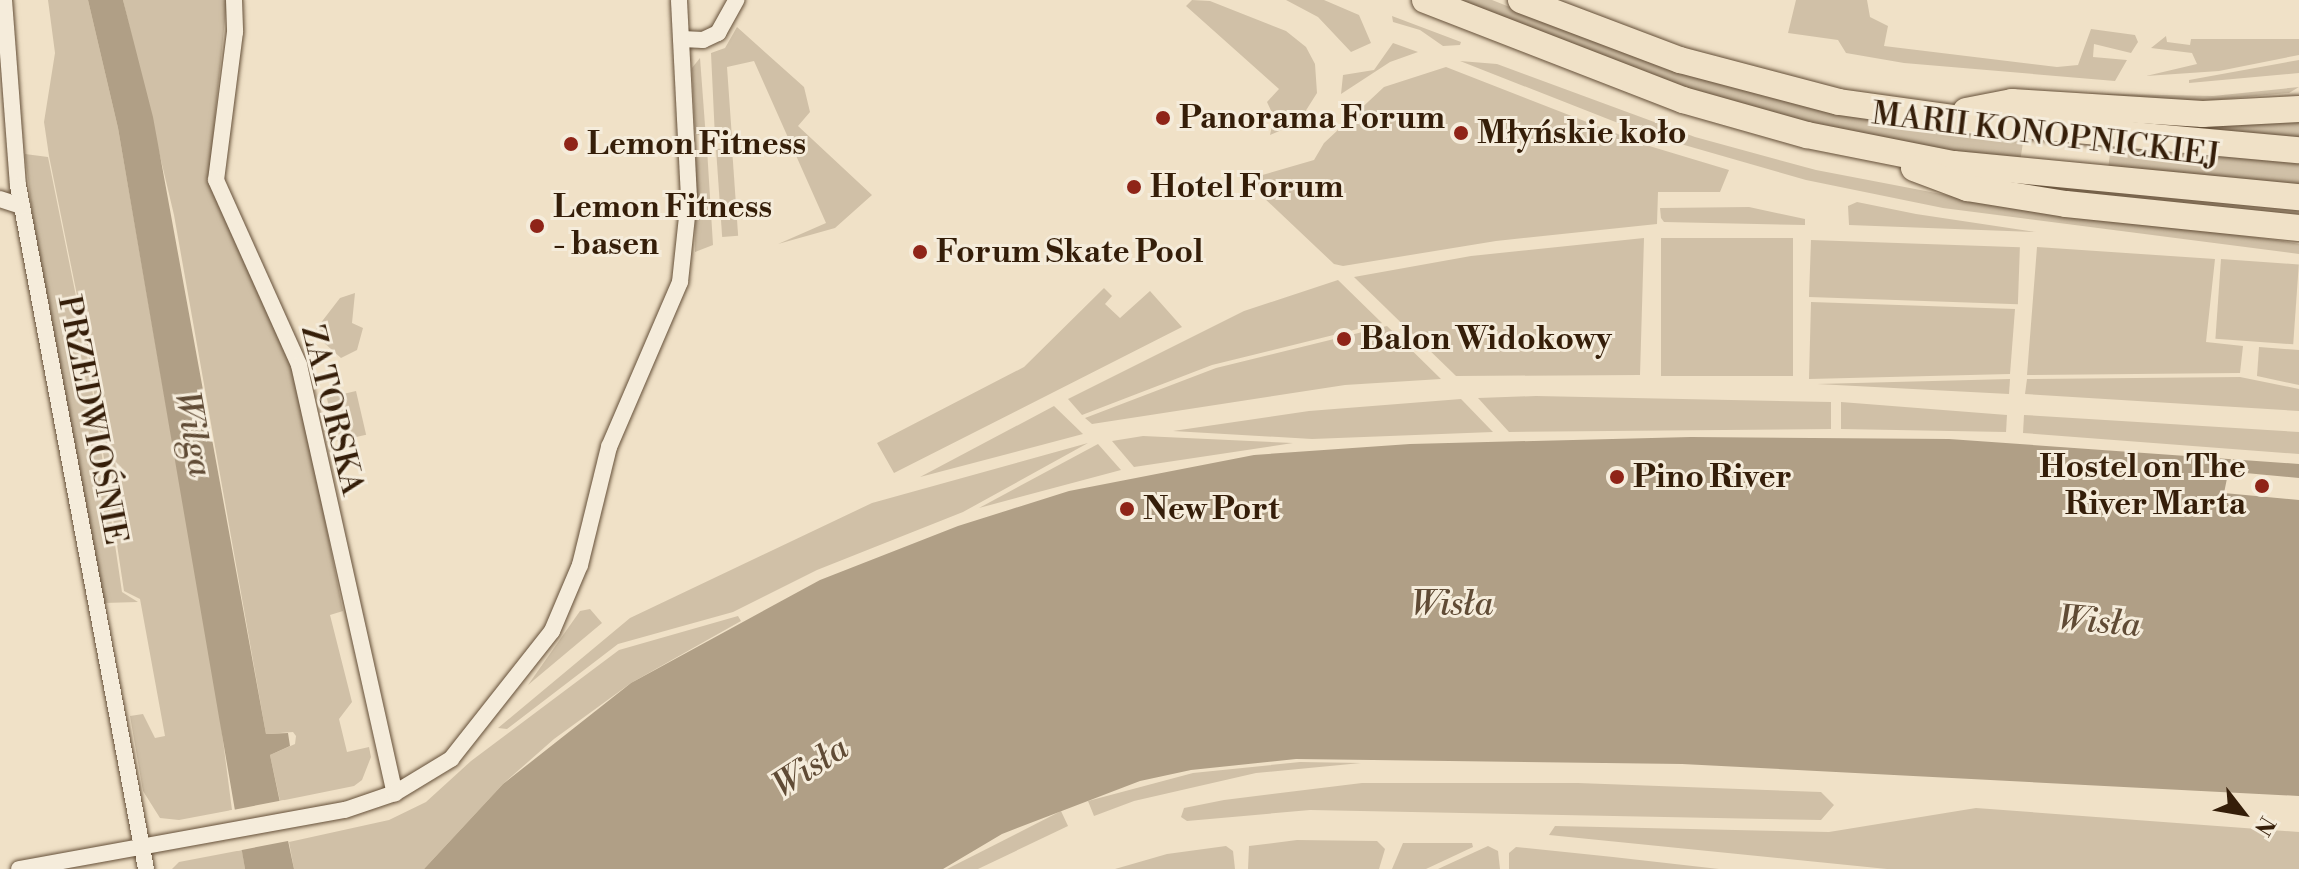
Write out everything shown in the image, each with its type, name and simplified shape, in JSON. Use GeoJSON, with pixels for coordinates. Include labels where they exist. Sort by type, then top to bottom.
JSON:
{"type":"FeatureCollection","features":[{"type":"Feature","properties":{"kind":"main road","name":"MARII KONOPNICKIEJ"},"geometry":{"type":"LineString","coordinates":[[1425,0],[1683,100],[1883,152],[2037,174],[2299,197]]}},
{"type":"Feature","properties":{"kind":"main road","name":"MARII KONOPNICKIEJ"},"geometry":{"type":"LineString","coordinates":[[1521,0],[1722,73],[1839,102],[1939,117],[2299,150]]}},
{"type":"Feature","properties":{"kind":"main road"},"geometry":{"type":"LineString","coordinates":[[1939,117],[2012,102],[2203,114],[2299,109]]}},
{"type":"Feature","properties":{"kind":"main road"},"geometry":{"type":"LineString","coordinates":[[1883,152],[1967,188],[2066,204],[2299,228]]}},
{"type":"Feature","properties":{"kind":"street","name":"PRZEDWIOŚNIE"},"geometry":{"type":"LineString","coordinates":[[4,0],[22,206],[146,869]]}},
{"type":"Feature","properties":{"kind":"street","name":"ZATORSKA"},"geometry":{"type":"LineString","coordinates":[[234,0],[235,32],[216,180],[299,365],[395,793]]}},
{"type":"Feature","properties":{"kind":"street"},"geometry":{"type":"LineString","coordinates":[[19,869],[345,810],[395,793],[451,759],[552,631],[570,594],[609,447],[680,282],[689,198],[679,0]]}},
{"type":"Feature","properties":{"kind":"street"},"geometry":{"type":"LineString","coordinates":[[682,39],[703,40],[718,33],[736,0]]}},
{"type":"Feature","properties":{"kind":"street"},"geometry":{"type":"LineString","coordinates":[[0,199],[22,206]]}},
{"type":"Feature","properties":{"kind":"shaded area"},"geometry":{"type":"Polygon","coordinates":[[[48,0],[88,0],[118,128],[219,710],[232,810],[179,820],[160,818],[143,791],[130,716],[143,714],[155,738],[165,736],[140,599],[124,591],[86,340],[49,156],[44,122],[55,53],[48,0]]]}},
{"type":"Feature","properties":{"kind":"shaded area"},"geometry":{"type":"Polygon","coordinates":[[[123,0],[227,0],[210,166],[297,380],[343,611],[330,615],[352,702],[339,719],[347,752],[369,747],[371,757],[362,780],[354,786],[280,801],[270,755],[295,744],[296,736],[293,732],[266,734],[174,215],[123,0]]]}},
{"type":"Feature","properties":{"kind":"shaded area"},"geometry":{"type":"Polygon","coordinates":[[[1192,0],[1210,1],[1286,31],[1306,47],[1315,64],[1317,93],[1298,123],[1270,135],[1274,117],[1267,102],[1279,89],[1186,6],[1192,0]]]}},
{"type":"Feature","properties":{"kind":"shaded area"},"geometry":{"type":"Polygon","coordinates":[[[1286,0],[1324,0],[1359,15],[1371,43],[1351,52],[1318,17],[1286,0]]]}},
{"type":"Feature","properties":{"kind":"shaded area"},"geometry":{"type":"Polygon","coordinates":[[[1452,0],[1492,0],[1646,61],[2024,136],[2020,162],[1926,149],[1718,102],[1452,0]]]}},
{"type":"Feature","properties":{"kind":"shaded area"},"geometry":{"type":"Polygon","coordinates":[[[1796,0],[1867,0],[1870,17],[1888,26],[1884,46],[2057,67],[2078,65],[2091,29],[2135,35],[2138,42],[2131,53],[2094,44],[2093,57],[2127,60],[2115,81],[1904,63],[1846,53],[1838,40],[1788,33],[1796,0]]]}},
{"type":"Feature","properties":{"kind":"shaded area"},"geometry":{"type":"Polygon","coordinates":[[[1392,16],[1461,42],[1460,45],[1443,46],[1420,30],[1393,22],[1392,16]]]}},
{"type":"Feature","properties":{"kind":"shaded area"},"geometry":{"type":"Polygon","coordinates":[[[737,27],[804,87],[810,112],[798,126],[872,195],[835,228],[778,244],[826,223],[754,61],[727,67],[732,138],[715,138],[711,53],[725,48],[737,27]]]}},
{"type":"Feature","properties":{"kind":"shaded area"},"geometry":{"type":"Polygon","coordinates":[[[2166,36],[2167,42],[2190,45],[2191,39],[2299,39],[2299,55],[2219,71],[2146,76],[2197,64],[2192,53],[2151,48],[2166,36]]]}},
{"type":"Feature","properties":{"kind":"shaded area"},"geometry":{"type":"Polygon","coordinates":[[[1393,43],[1418,52],[1390,62],[1341,94],[1343,75],[1374,70],[1393,43]]]}},
{"type":"Feature","properties":{"kind":"shaded area"},"geometry":{"type":"Polygon","coordinates":[[[700,58],[706,139],[695,133],[692,68],[700,58]]]}},
{"type":"Feature","properties":{"kind":"shaded area"},"geometry":{"type":"Polygon","coordinates":[[[2299,60],[2299,73],[2189,83],[2189,80],[2299,60]]]}},
{"type":"Feature","properties":{"kind":"shaded area"},"geometry":{"type":"Polygon","coordinates":[[[1460,61],[1497,64],[1695,137],[1816,170],[1962,198],[2283,241],[2299,244],[2299,254],[1943,208],[1806,180],[1646,134],[1460,61]]]}},
{"type":"Feature","properties":{"kind":"shaded area"},"geometry":{"type":"Polygon","coordinates":[[[1446,67],[1646,145],[1729,170],[1720,192],[1658,192],[1657,224],[1496,241],[1343,266],[1334,264],[1245,180],[1314,160],[1324,143],[1384,87],[1446,67]]]}},
{"type":"Feature","properties":{"kind":"shaded area"},"geometry":{"type":"Polygon","coordinates":[[[2299,87],[2289,93],[2202,101],[2063,93],[2213,96],[2299,87]]]}},
{"type":"Feature","properties":{"kind":"shaded area"},"geometry":{"type":"Polygon","coordinates":[[[2299,119],[2299,139],[2128,125],[2299,119]]]}},
{"type":"Feature","properties":{"kind":"shaded area"},"geometry":{"type":"Polygon","coordinates":[[[2111,146],[2299,160],[2299,188],[2108,169],[2111,146]]]}},
{"type":"Feature","properties":{"kind":"shaded area"},"geometry":{"type":"Polygon","coordinates":[[[732,148],[738,236],[722,237],[716,149],[732,148]]]}},
{"type":"Feature","properties":{"kind":"shaded area"},"geometry":{"type":"Polygon","coordinates":[[[707,149],[713,245],[695,252],[696,156],[707,149]]]}},
{"type":"Feature","properties":{"kind":"shaded area"},"geometry":{"type":"Polygon","coordinates":[[[25,154],[48,157],[85,341],[122,592],[138,602],[104,603],[33,220],[25,154]]]}},
{"type":"Feature","properties":{"kind":"shaded area"},"geometry":{"type":"Polygon","coordinates":[[[1857,202],[2036,232],[1849,225],[1848,206],[1857,202]]]}},
{"type":"Feature","properties":{"kind":"shaded area"},"geometry":{"type":"Polygon","coordinates":[[[1749,207],[1805,219],[1805,225],[1664,222],[1660,208],[1749,207]]]}},
{"type":"Feature","properties":{"kind":"shaded area"},"geometry":{"type":"Polygon","coordinates":[[[1644,238],[1640,375],[1456,376],[1354,277],[1471,256],[1644,238]]]}},
{"type":"Feature","properties":{"kind":"shaded area"},"geometry":{"type":"Polygon","coordinates":[[[1661,238],[1793,238],[1793,376],[1661,376],[1661,238]]]}},
{"type":"Feature","properties":{"kind":"shaded area"},"geometry":{"type":"Polygon","coordinates":[[[1811,240],[2020,247],[2018,304],[1809,297],[1811,240]]]}},
{"type":"Feature","properties":{"kind":"shaded area"},"geometry":{"type":"Polygon","coordinates":[[[2037,247],[2215,259],[2206,342],[2243,346],[2240,373],[2027,375],[2037,247]]]}},
{"type":"Feature","properties":{"kind":"shaded area"},"geometry":{"type":"Polygon","coordinates":[[[2221,259],[2299,264],[2293,344],[2215,339],[2221,259]]]}},
{"type":"Feature","properties":{"kind":"shaded area"},"geometry":{"type":"Polygon","coordinates":[[[1338,280],[1382,323],[1212,365],[1082,415],[1068,399],[1244,311],[1338,280]]]}},
{"type":"Feature","properties":{"kind":"shaded area"},"geometry":{"type":"Polygon","coordinates":[[[1104,288],[1112,296],[1105,304],[1120,318],[1150,291],[1182,327],[894,473],[877,443],[1024,367],[1104,288]]]}},
{"type":"Feature","properties":{"kind":"shaded area"},"geometry":{"type":"Polygon","coordinates":[[[355,293],[352,323],[363,328],[357,350],[341,358],[313,333],[340,298],[355,293]]]}},
{"type":"Feature","properties":{"kind":"shaded area"},"geometry":{"type":"Polygon","coordinates":[[[1811,302],[2015,309],[2010,374],[1809,379],[1811,302]]]}},
{"type":"Feature","properties":{"kind":"shaded area"},"geometry":{"type":"Polygon","coordinates":[[[1387,326],[1441,379],[1345,385],[1092,424],[1085,418],[1216,368],[1387,326]]]}},
{"type":"Feature","properties":{"kind":"shaded area"},"geometry":{"type":"Polygon","coordinates":[[[2259,347],[2299,350],[2299,385],[2257,376],[2259,347]]]}},
{"type":"Feature","properties":{"kind":"shaded area"},"geometry":{"type":"Polygon","coordinates":[[[2240,377],[2299,389],[2299,411],[2025,394],[2027,379],[2240,377]]]}},
{"type":"Feature","properties":{"kind":"shaded area"},"geometry":{"type":"Polygon","coordinates":[[[2010,379],[2009,394],[1817,384],[2010,379]]]}},
{"type":"Feature","properties":{"kind":"shaded area"},"geometry":{"type":"Polygon","coordinates":[[[356,391],[366,435],[337,442],[327,398],[356,391]]]}},
{"type":"Feature","properties":{"kind":"shaded area"},"geometry":{"type":"Polygon","coordinates":[[[1536,396],[1831,402],[1831,429],[1509,432],[1478,398],[1536,396]]]}},
{"type":"Feature","properties":{"kind":"shaded area"},"geometry":{"type":"Polygon","coordinates":[[[1461,399],[1493,432],[1312,439],[1173,431],[1309,411],[1461,399]]]}},
{"type":"Feature","properties":{"kind":"shaded area"},"geometry":{"type":"Polygon","coordinates":[[[1841,402],[2007,415],[2006,432],[1841,429],[1841,402]]]}},
{"type":"Feature","properties":{"kind":"shaded area"},"geometry":{"type":"Polygon","coordinates":[[[1054,406],[1083,434],[920,477],[1054,406]]]}},
{"type":"Feature","properties":{"kind":"shaded area"},"geometry":{"type":"Polygon","coordinates":[[[2024,415],[2299,432],[2299,454],[2023,433],[2024,415]]]}},
{"type":"Feature","properties":{"kind":"shaded area"},"geometry":{"type":"Polygon","coordinates":[[[1143,436],[1293,443],[1134,467],[1112,441],[1143,436]]]}},
{"type":"Feature","properties":{"kind":"shaded area"},"geometry":{"type":"Polygon","coordinates":[[[1088,443],[963,512],[817,570],[733,612],[618,644],[507,729],[498,728],[630,618],[872,503],[1088,443]]]}},
{"type":"Feature","properties":{"kind":"shaded area"},"geometry":{"type":"Polygon","coordinates":[[[1098,444],[1121,470],[979,508],[1098,444]]]}},
{"type":"Feature","properties":{"kind":"shaded area"},"geometry":{"type":"Polygon","coordinates":[[[590,609],[602,623],[528,685],[580,611],[590,609]]]}},
{"type":"Feature","properties":{"kind":"shaded area"},"geometry":{"type":"Polygon","coordinates":[[[738,616],[741,621],[631,683],[554,739],[503,784],[424,869],[294,869],[289,842],[389,820],[426,802],[471,761],[619,650],[738,616]]]}},
{"type":"Feature","properties":{"kind":"shaded area"},"geometry":{"type":"Polygon","coordinates":[[[1300,762],[1361,763],[1256,773],[1134,801],[1094,816],[1088,801],[1193,773],[1300,762]]]}},
{"type":"Feature","properties":{"kind":"shaded area"},"geometry":{"type":"Polygon","coordinates":[[[1362,783],[1578,783],[1821,792],[1834,805],[1821,820],[1310,810],[1187,821],[1181,817],[1184,808],[1224,800],[1362,783]]]}},
{"type":"Feature","properties":{"kind":"shaded area"},"geometry":{"type":"Polygon","coordinates":[[[1976,808],[2299,832],[2299,869],[1887,869],[1549,835],[1555,826],[1829,832],[1976,808]]]}},
{"type":"Feature","properties":{"kind":"shaded area"},"geometry":{"type":"Polygon","coordinates":[[[1061,811],[1068,826],[978,869],[947,869],[1061,811]]]}},
{"type":"Feature","properties":{"kind":"shaded area"},"geometry":{"type":"Polygon","coordinates":[[[1297,840],[1377,841],[1385,849],[1379,869],[1248,869],[1249,846],[1297,840]]]}},
{"type":"Feature","properties":{"kind":"shaded area"},"geometry":{"type":"Polygon","coordinates":[[[1403,843],[1472,843],[1473,847],[1426,869],[1392,869],[1403,843]]]}},
{"type":"Feature","properties":{"kind":"shaded area"},"geometry":{"type":"Polygon","coordinates":[[[1226,846],[1233,851],[1235,869],[1115,869],[1167,854],[1226,846]]]}},
{"type":"Feature","properties":{"kind":"shaded area"},"geometry":{"type":"Polygon","coordinates":[[[1488,846],[1498,851],[1500,869],[1438,869],[1488,846]]]}},
{"type":"Feature","properties":{"kind":"shaded area"},"geometry":{"type":"Polygon","coordinates":[[[1516,847],[1719,869],[1509,869],[1509,853],[1516,847]]]}},
{"type":"Feature","properties":{"kind":"shaded area"},"geometry":{"type":"Polygon","coordinates":[[[242,850],[245,869],[172,869],[179,862],[242,850]]]}},
{"type":"Feature","properties":{"kind":"water","name":"Wilga"},"geometry":{"type":"Polygon","coordinates":[[[88,0],[123,0],[153,117],[266,734],[288,733],[290,746],[270,755],[294,869],[245,869],[118,128],[88,0]]]}},
{"type":"Feature","properties":{"kind":"water","name":"Wisła"},"geometry":{"type":"Polygon","coordinates":[[[1691,437],[1949,439],[2299,464],[2299,796],[1682,764],[1296,759],[1191,770],[1140,781],[1002,834],[943,869],[424,869],[503,784],[631,683],[820,580],[958,526],[1069,491],[1254,455],[1410,444],[1691,437]]]}},
{"type":"Feature","properties":{"kind":"pier","name":"Hostel on The River Marta"},"geometry":{"type":"Polygon","coordinates":[[[2232,454],[2235,472],[2299,478],[2299,500],[2224,493],[2232,454]]]}},
{"type":"Feature","properties":{"kind":"pier"},"geometry":{"type":"Polygon","coordinates":[[[284,800],[292,840],[237,851],[229,811],[284,800]]]}},
{"type":"Feature","properties":{"kind":"place","name":"Panorama Forum"},"geometry":{"type":"Point","coordinates":[1163,118]}},
{"type":"Feature","properties":{"kind":"place","name":"Młyńskie koło"},"geometry":{"type":"Point","coordinates":[1461,133]}},
{"type":"Feature","properties":{"kind":"place","name":"Lemon Fitness"},"geometry":{"type":"Point","coordinates":[571,144]}},
{"type":"Feature","properties":{"kind":"place","name":"Hotel Forum"},"geometry":{"type":"Point","coordinates":[1134,187]}},
{"type":"Feature","properties":{"kind":"place","name":"Lemon Fitness - basen"},"geometry":{"type":"Point","coordinates":[537,226]}},
{"type":"Feature","properties":{"kind":"place","name":"Forum Skate Pool"},"geometry":{"type":"Point","coordinates":[920,252]}},
{"type":"Feature","properties":{"kind":"place","name":"Balon Widokowy"},"geometry":{"type":"Point","coordinates":[1344,339]}},
{"type":"Feature","properties":{"kind":"place","name":"Pino River"},"geometry":{"type":"Point","coordinates":[1617,477]}},
{"type":"Feature","properties":{"kind":"place","name":"Hostel on The River Marta"},"geometry":{"type":"Point","coordinates":[2262,486]}},
{"type":"Feature","properties":{"kind":"place","name":"New Port"},"geometry":{"type":"Point","coordinates":[1127,509]}}]}
